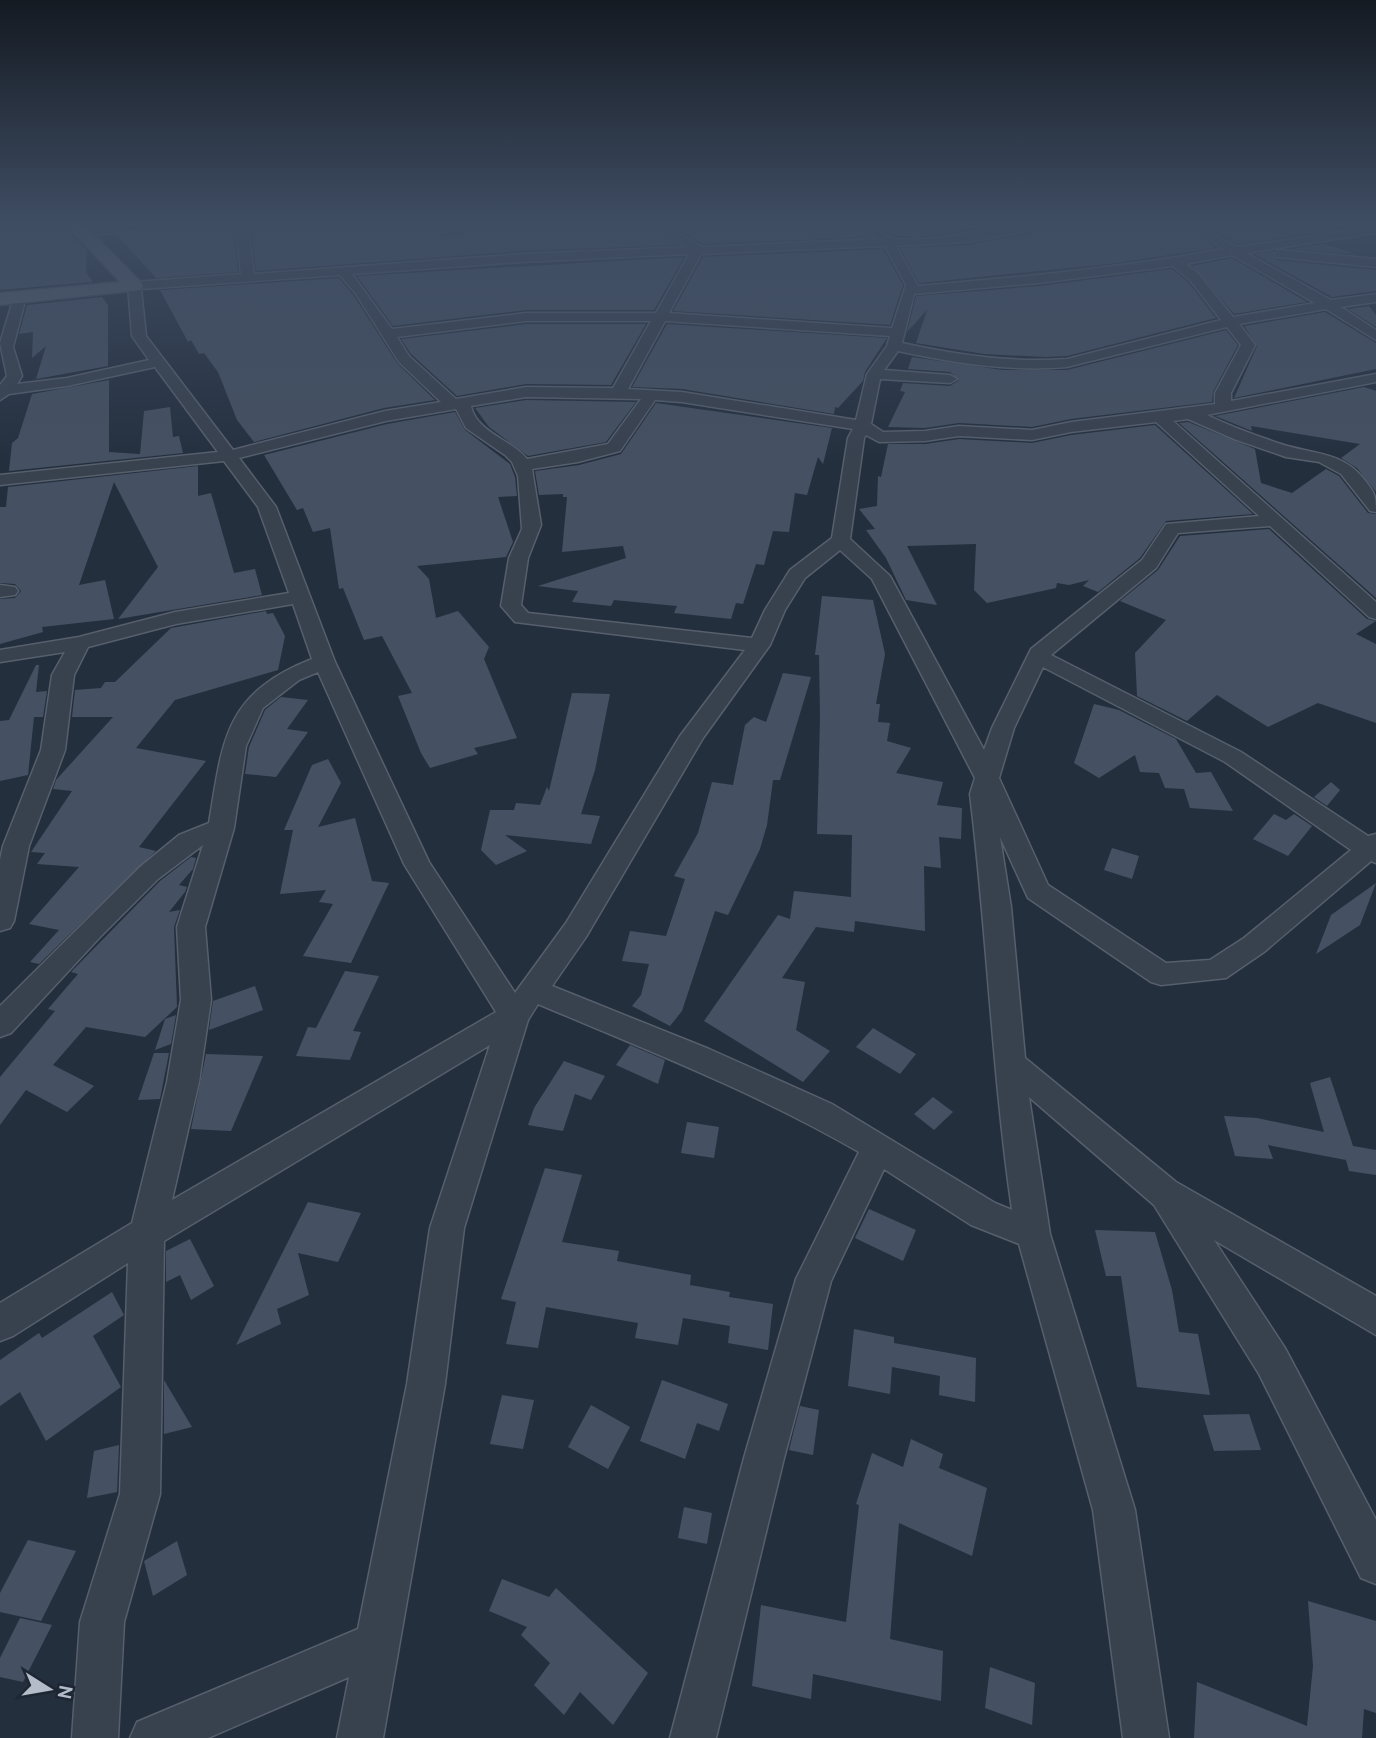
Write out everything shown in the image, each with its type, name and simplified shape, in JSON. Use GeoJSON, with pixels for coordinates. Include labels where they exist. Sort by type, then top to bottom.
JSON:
{"type":"FeatureCollection","features":[{"type":"Feature","properties":{"kind":"street"},"geometry":{"type":"LineString","coordinates":[[2,393],[15,376],[6,369],[6,347],[19,302]]}},
{"type":"Feature","properties":{"kind":"street"},"geometry":{"type":"LineString","coordinates":[[136,302],[139,336],[267,507],[324,662],[417,864],[523,1003],[698,1058],[821,1114],[983,1214],[1033,1234]]}},
{"type":"Feature","properties":{"kind":"street"},"geometry":{"type":"LineString","coordinates":[[367,302],[404,359],[458,404],[472,427],[510,449],[525,469],[532,527],[523,543],[514,578],[511,606],[522,618],[759,645]]}},
{"type":"Feature","properties":{"kind":"street"},"geometry":{"type":"LineString","coordinates":[[618,393],[668,302]]}},
{"type":"Feature","properties":{"kind":"street"},"geometry":{"type":"LineString","coordinates":[[360,1738],[425,1384],[447,1228],[523,1003],[576,930],[692,736],[759,645],[775,610],[797,574],[841,540],[856,438],[863,426],[874,374],[896,339],[905,302]]}},
{"type":"Feature","properties":{"kind":"street"},"geometry":{"type":"LineString","coordinates":[[1214,302],[1248,345],[1223,393],[1223,408]]}},
{"type":"Feature","properties":{"kind":"street"},"geometry":{"type":"LineString","coordinates":[[1324,302],[1376,336]]}},
{"type":"Feature","properties":{"kind":"street"},"geometry":{"type":"LineString","coordinates":[[387,334],[526,317],[660,317],[896,339],[963,362],[1048,365],[1067,363],[1287,309],[1348,302]]}},
{"type":"Feature","properties":{"kind":"street"},"geometry":{"type":"LineString","coordinates":[[2,393],[159,362]]}},
{"type":"Feature","properties":{"kind":"street"},"geometry":{"type":"LineString","coordinates":[[874,374],[950,379]]}},
{"type":"Feature","properties":{"kind":"street"},"geometry":{"type":"LineString","coordinates":[[0,480],[229,456],[385,416],[526,392],[652,394],[743,405],[863,426],[879,437],[925,436],[959,431],[1032,435],[1071,427],[1190,414],[1376,378]]}},
{"type":"Feature","properties":{"kind":"street"},"geometry":{"type":"LineString","coordinates":[[522,465],[578,457],[614,448],[652,394]]}},
{"type":"Feature","properties":{"kind":"street"},"geometry":{"type":"LineString","coordinates":[[1190,414],[1240,436],[1292,453],[1323,458],[1346,470],[1376,507]]}},
{"type":"Feature","properties":{"kind":"street"},"geometry":{"type":"LineString","coordinates":[[1160,418],[1376,613]]}},
{"type":"Feature","properties":{"kind":"street"},"geometry":{"type":"LineString","coordinates":[[1146,1738],[1114,1510],[1033,1234],[1015,1121],[997,907],[982,794],[1003,728],[1038,656],[1149,564],[1172,528],[1274,520]]}},
{"type":"Feature","properties":{"kind":"street"},"geometry":{"type":"LineString","coordinates":[[841,540],[880,576],[987,777],[1037,891],[1161,974],[1216,971],[1254,945],[1373,849],[1233,757],[1038,656]]}},
{"type":"Feature","properties":{"kind":"street"},"geometry":{"type":"LineString","coordinates":[[0,656],[80,643],[175,618],[300,597]]}},
{"type":"Feature","properties":{"kind":"street"},"geometry":{"type":"LineString","coordinates":[[0,921],[16,846],[11,830],[53,750],[63,675],[80,643]]}},
{"type":"Feature","properties":{"kind":"street"},"geometry":{"type":"LineString","coordinates":[[95,1738],[102,1622],[140,1494],[146,1358],[146,1233],[183,1082],[196,1000],[191,927],[221,828],[234,746],[253,705],[290,675],[324,662]]}},
{"type":"Feature","properties":{"kind":"street"},"geometry":{"type":"LineString","coordinates":[[0,1025],[90,930],[149,873],[188,841],[221,828]]}},
{"type":"Feature","properties":{"kind":"street"},"geometry":{"type":"LineString","coordinates":[[0,1323],[523,1003]]}},
{"type":"Feature","properties":{"kind":"street"},"geometry":{"type":"LineString","coordinates":[[1010,1063],[1164,1192],[1338,1292],[1376,1317]]}},
{"type":"Feature","properties":{"kind":"street"},"geometry":{"type":"LineString","coordinates":[[693,1738],[764,1458],[814,1279],[878,1147]]}},
{"type":"Feature","properties":{"kind":"street"},"geometry":{"type":"LineString","coordinates":[[1164,1192],[1272,1361],[1376,1563]]}},
{"type":"Feature","properties":{"kind":"street"},"geometry":{"type":"LineString","coordinates":[[153,1738],[377,1643]]}},
{"type":"Feature","properties":{"kind":"building"},"geometry":{"type":"Polygon","coordinates":[[[106,302],[108,366],[36,379],[46,346],[32,358],[33,332],[19,334],[27,305],[106,302]]]}},
{"type":"Feature","properties":{"kind":"building"},"geometry":{"type":"Polygon","coordinates":[[[167,302],[358,302],[397,363],[435,400],[384,408],[254,442],[237,420],[218,372],[204,353],[199,354],[191,340],[188,342],[167,302]]]}},
{"type":"Feature","properties":{"kind":"building"},"geometry":{"type":"Polygon","coordinates":[[[376,302],[658,302],[654,310],[526,310],[393,326],[376,302]]]}},
{"type":"Feature","properties":{"kind":"building"},"geometry":{"type":"Polygon","coordinates":[[[678,302],[897,302],[890,325],[673,311],[678,302]]]}},
{"type":"Feature","properties":{"kind":"building"},"geometry":{"type":"Polygon","coordinates":[[[914,302],[1204,302],[1216,318],[1067,356],[1046,357],[984,354],[916,343],[927,310],[907,332],[914,302]]]}},
{"type":"Feature","properties":{"kind":"building"},"geometry":{"type":"Polygon","coordinates":[[[1224,302],[1306,302],[1234,314],[1224,302]]]}},
{"type":"Feature","properties":{"kind":"building"},"geometry":{"type":"Polygon","coordinates":[[[1369,306],[1376,315],[1376,327],[1348,309],[1369,306]]]}},
{"type":"Feature","properties":{"kind":"building"},"geometry":{"type":"Polygon","coordinates":[[[1325,312],[1376,343],[1376,369],[1234,398],[1257,346],[1244,326],[1325,312]]]}},
{"type":"Feature","properties":{"kind":"building"},"geometry":{"type":"Polygon","coordinates":[[[526,324],[646,324],[611,385],[526,384],[457,396],[411,354],[401,339],[526,324]]]}},
{"type":"Feature","properties":{"kind":"building"},"geometry":{"type":"Polygon","coordinates":[[[667,324],[887,338],[865,372],[863,381],[838,408],[835,407],[834,414],[682,389],[632,387],[667,324]]]}},
{"type":"Feature","properties":{"kind":"building"},"geometry":{"type":"Polygon","coordinates":[[[1226,330],[1238,345],[1213,392],[1212,402],[1071,419],[1032,427],[959,423],[925,428],[888,427],[905,392],[900,391],[903,383],[950,386],[959,380],[950,372],[908,369],[912,357],[1003,370],[1067,370],[1226,330]]]}},
{"type":"Feature","properties":{"kind":"building"},"geometry":{"type":"Polygon","coordinates":[[[109,380],[109,452],[140,454],[144,411],[170,407],[173,437],[179,436],[183,453],[9,471],[12,443],[18,438],[32,394],[109,380]]]}},
{"type":"Feature","properties":{"kind":"building"},"geometry":{"type":"Polygon","coordinates":[[[1364,387],[1376,391],[1376,492],[1357,468],[1341,458],[1360,444],[1251,426],[1252,431],[1215,416],[1364,387]]]}},
{"type":"Feature","properties":{"kind":"building"},"geometry":{"type":"Polygon","coordinates":[[[526,400],[636,402],[606,442],[528,456],[489,427],[475,408],[526,400]]]}},
{"type":"Feature","properties":{"kind":"building"},"geometry":{"type":"Polygon","coordinates":[[[656,403],[832,428],[823,464],[818,457],[807,495],[795,493],[789,532],[773,531],[764,565],[756,564],[743,604],[736,603],[731,619],[674,613],[677,606],[614,600],[611,606],[572,602],[578,591],[538,586],[626,558],[623,546],[562,552],[567,497],[563,497],[563,494],[539,495],[535,471],[579,465],[621,454],[656,403]]]}},
{"type":"Feature","properties":{"kind":"building"},"geometry":{"type":"Polygon","coordinates":[[[455,412],[465,430],[510,464],[515,477],[517,496],[498,497],[513,542],[506,557],[417,566],[429,579],[436,618],[458,611],[489,647],[484,659],[517,738],[474,748],[478,754],[430,768],[421,753],[398,696],[412,693],[382,636],[364,640],[343,588],[339,589],[330,528],[313,532],[303,508],[297,510],[264,455],[387,424],[455,412]]]}},
{"type":"Feature","properties":{"kind":"building"},"geometry":{"type":"Polygon","coordinates":[[[1188,422],[1255,449],[1261,483],[1292,493],[1326,469],[1339,476],[1368,513],[1376,514],[1376,598],[1179,423],[1188,422]]]}},
{"type":"Feature","properties":{"kind":"building"},"geometry":{"type":"Polygon","coordinates":[[[1155,425],[1253,514],[1166,521],[1140,558],[1098,592],[1083,586],[1089,580],[1069,585],[1057,583],[1056,588],[987,603],[974,590],[976,544],[907,546],[937,605],[906,600],[886,558],[866,530],[875,529],[859,509],[877,506],[878,476],[881,477],[888,444],[925,444],[959,439],[1032,443],[1071,435],[1155,425]]]}},
{"type":"Feature","properties":{"kind":"building"},"geometry":{"type":"Polygon","coordinates":[[[198,466],[198,496],[211,493],[234,573],[255,569],[262,595],[118,619],[158,567],[114,482],[79,585],[105,580],[114,619],[42,627],[43,632],[0,644],[0,599],[15,598],[21,591],[15,584],[0,583],[0,507],[6,507],[8,487],[198,466]]]}},
{"type":"Feature","properties":{"kind":"building"},"geometry":{"type":"Polygon","coordinates":[[[1269,529],[1367,619],[1376,621],[1356,634],[1376,644],[1376,723],[1318,703],[1268,727],[1217,695],[1187,721],[1137,696],[1135,653],[1166,620],[1120,601],[1158,570],[1180,536],[1269,529]]]}},
{"type":"Feature","properties":{"kind":"building"},"geometry":{"type":"Polygon","coordinates":[[[822,596],[873,600],[885,654],[876,704],[880,704],[878,722],[890,723],[887,741],[911,748],[896,773],[943,782],[937,805],[962,808],[961,839],[939,837],[941,868],[924,866],[925,931],[855,921],[854,932],[816,927],[782,978],[805,982],[796,1030],[830,1051],[803,1082],[704,1021],[778,915],[790,919],[794,891],[851,897],[852,835],[817,834],[820,719],[819,655],[815,655],[822,596]]]}},
{"type":"Feature","properties":{"kind":"building"},"geometry":{"type":"Polygon","coordinates":[[[266,611],[267,614],[273,613],[285,636],[278,670],[175,700],[136,748],[206,761],[139,847],[156,851],[39,964],[30,962],[59,930],[29,924],[79,867],[37,864],[45,853],[31,852],[72,791],[53,789],[56,780],[113,717],[72,717],[75,690],[101,688],[105,682],[115,682],[171,628],[266,611]]]}},
{"type":"Feature","properties":{"kind":"building"},"geometry":{"type":"Polygon","coordinates":[[[36,665],[39,665],[36,692],[47,691],[43,717],[34,717],[28,775],[0,781],[0,721],[9,720],[36,665]]]}},
{"type":"Feature","properties":{"kind":"building"},"geometry":{"type":"Polygon","coordinates":[[[783,673],[811,677],[780,780],[773,780],[767,825],[760,849],[728,915],[715,911],[682,1011],[670,1026],[632,1006],[641,995],[649,964],[622,961],[630,931],[666,936],[685,879],[674,876],[698,833],[712,782],[733,785],[745,725],[754,717],[766,722],[783,673]]]}},
{"type":"Feature","properties":{"kind":"building"},"geometry":{"type":"Polygon","coordinates":[[[572,693],[610,694],[595,770],[581,814],[600,816],[591,844],[505,835],[527,851],[496,865],[481,850],[490,810],[514,810],[516,803],[540,805],[547,787],[549,791],[572,693]]]}},
{"type":"Feature","properties":{"kind":"building"},"geometry":{"type":"Polygon","coordinates":[[[281,697],[308,700],[287,729],[308,732],[276,777],[245,774],[249,747],[265,710],[281,697]]]}},
{"type":"Feature","properties":{"kind":"building"},"geometry":{"type":"Polygon","coordinates":[[[1094,704],[1119,710],[1176,739],[1196,773],[1211,772],[1233,811],[1190,808],[1184,789],[1165,788],[1159,773],[1140,772],[1135,755],[1099,778],[1074,763],[1094,704]]]}},
{"type":"Feature","properties":{"kind":"building"},"geometry":{"type":"Polygon","coordinates":[[[328,759],[341,783],[318,827],[355,818],[372,881],[389,883],[351,963],[303,956],[333,904],[319,902],[326,890],[280,894],[293,830],[284,830],[312,765],[328,759]]]}},
{"type":"Feature","properties":{"kind":"building"},"geometry":{"type":"Polygon","coordinates":[[[1331,782],[1340,790],[1327,806],[1314,797],[1331,782]]]}},
{"type":"Feature","properties":{"kind":"building"},"geometry":{"type":"Polygon","coordinates":[[[1274,814],[1286,820],[1294,814],[1312,826],[1288,856],[1253,839],[1274,814]]]}},
{"type":"Feature","properties":{"kind":"building"},"geometry":{"type":"Polygon","coordinates":[[[1112,848],[1139,856],[1132,879],[1104,870],[1112,848]]]}},
{"type":"Feature","properties":{"kind":"building"},"geometry":{"type":"Polygon","coordinates":[[[191,857],[196,858],[193,869],[179,885],[187,887],[185,892],[169,912],[180,910],[174,927],[177,1007],[145,1037],[86,1027],[53,1065],[94,1086],[67,1112],[26,1090],[0,1125],[0,1077],[55,1011],[48,1009],[78,974],[71,972],[160,881],[191,857]]]}},
{"type":"Feature","properties":{"kind":"building"},"geometry":{"type":"Polygon","coordinates":[[[1376,883],[1360,925],[1316,954],[1331,915],[1376,883]]]}},
{"type":"Feature","properties":{"kind":"building"},"geometry":{"type":"Polygon","coordinates":[[[345,971],[379,976],[353,1031],[361,1032],[350,1060],[296,1056],[308,1027],[316,1028],[345,971]]]}},
{"type":"Feature","properties":{"kind":"building"},"geometry":{"type":"Polygon","coordinates":[[[255,986],[263,1010],[209,1030],[213,1001],[255,986]]]}},
{"type":"Feature","properties":{"kind":"building"},"geometry":{"type":"Polygon","coordinates":[[[176,1015],[171,1044],[155,1050],[165,1019],[176,1015]]]}},
{"type":"Feature","properties":{"kind":"building"},"geometry":{"type":"Polygon","coordinates":[[[873,1028],[916,1054],[900,1074],[856,1047],[873,1028]]]}},
{"type":"Feature","properties":{"kind":"building"},"geometry":{"type":"Polygon","coordinates":[[[630,1045],[665,1060],[658,1084],[616,1065],[630,1045]]]}},
{"type":"Feature","properties":{"kind":"building"},"geometry":{"type":"Polygon","coordinates":[[[154,1053],[169,1053],[160,1099],[138,1100],[154,1053]]]}},
{"type":"Feature","properties":{"kind":"building"},"geometry":{"type":"Polygon","coordinates":[[[206,1054],[263,1056],[231,1131],[191,1129],[206,1054]]]}},
{"type":"Feature","properties":{"kind":"building"},"geometry":{"type":"Polygon","coordinates":[[[564,1061],[605,1076],[591,1100],[575,1094],[563,1131],[528,1125],[534,1108],[564,1061]]]}},
{"type":"Feature","properties":{"kind":"building"},"geometry":{"type":"Polygon","coordinates":[[[1330,1077],[1353,1146],[1376,1150],[1376,1175],[1349,1171],[1346,1160],[1268,1145],[1273,1159],[1235,1156],[1224,1116],[1257,1118],[1324,1132],[1310,1083],[1330,1077]]]}},
{"type":"Feature","properties":{"kind":"building"},"geometry":{"type":"Polygon","coordinates":[[[933,1097],[953,1112],[934,1130],[914,1114],[933,1097]]]}},
{"type":"Feature","properties":{"kind":"building"},"geometry":{"type":"Polygon","coordinates":[[[687,1122],[719,1127],[714,1158],[681,1153],[687,1122]]]}},
{"type":"Feature","properties":{"kind":"building"},"geometry":{"type":"Polygon","coordinates":[[[545,1168],[582,1175],[562,1242],[619,1251],[617,1261],[691,1275],[690,1285],[730,1292],[729,1297],[773,1304],[768,1350],[728,1343],[730,1326],[683,1318],[678,1345],[635,1338],[638,1323],[546,1307],[538,1348],[506,1344],[516,1302],[501,1299],[545,1168]]]}},
{"type":"Feature","properties":{"kind":"building"},"geometry":{"type":"Polygon","coordinates":[[[308,1202],[361,1213],[338,1262],[298,1253],[309,1295],[277,1309],[281,1324],[236,1345],[308,1202]]]}},
{"type":"Feature","properties":{"kind":"building"},"geometry":{"type":"Polygon","coordinates":[[[869,1209],[916,1230],[903,1261],[855,1238],[869,1209]]]}},
{"type":"Feature","properties":{"kind":"building"},"geometry":{"type":"Polygon","coordinates":[[[1095,1230],[1155,1232],[1172,1290],[1179,1332],[1198,1334],[1210,1395],[1137,1387],[1121,1276],[1106,1276],[1095,1230]]]}},
{"type":"Feature","properties":{"kind":"building"},"geometry":{"type":"Polygon","coordinates":[[[190,1239],[214,1286],[191,1300],[180,1275],[166,1282],[166,1251],[190,1239]]]}},
{"type":"Feature","properties":{"kind":"building"},"geometry":{"type":"Polygon","coordinates":[[[112,1292],[124,1315],[93,1336],[121,1387],[46,1441],[20,1392],[0,1406],[0,1360],[39,1333],[42,1338],[112,1292]]]}},
{"type":"Feature","properties":{"kind":"building"},"geometry":{"type":"Polygon","coordinates":[[[854,1329],[894,1337],[894,1343],[976,1358],[975,1402],[939,1395],[940,1376],[892,1367],[890,1394],[848,1386],[854,1329]]]}},
{"type":"Feature","properties":{"kind":"building"},"geometry":{"type":"Polygon","coordinates":[[[164,1380],[192,1427],[164,1434],[164,1380]]]}},
{"type":"Feature","properties":{"kind":"building"},"geometry":{"type":"Polygon","coordinates":[[[662,1380],[728,1404],[719,1431],[697,1423],[685,1459],[640,1441],[662,1380]]]}},
{"type":"Feature","properties":{"kind":"building"},"geometry":{"type":"Polygon","coordinates":[[[502,1395],[534,1400],[523,1449],[490,1444],[502,1395]]]}},
{"type":"Feature","properties":{"kind":"building"},"geometry":{"type":"Polygon","coordinates":[[[591,1405],[630,1427],[608,1469],[568,1447],[591,1405]]]}},
{"type":"Feature","properties":{"kind":"building"},"geometry":{"type":"Polygon","coordinates":[[[800,1406],[819,1410],[813,1455],[789,1450],[800,1406]]]}},
{"type":"Feature","properties":{"kind":"building"},"geometry":{"type":"Polygon","coordinates":[[[1249,1414],[1261,1450],[1214,1451],[1203,1415],[1249,1414]]]}},
{"type":"Feature","properties":{"kind":"building"},"geometry":{"type":"Polygon","coordinates":[[[911,1439],[943,1454],[939,1468],[987,1488],[972,1556],[899,1523],[890,1639],[943,1651],[941,1701],[813,1674],[811,1699],[752,1686],[761,1605],[846,1622],[859,1505],[856,1504],[872,1453],[903,1467],[911,1439]]]}},
{"type":"Feature","properties":{"kind":"building"},"geometry":{"type":"Polygon","coordinates":[[[119,1445],[117,1492],[87,1498],[94,1451],[119,1445]]]}},
{"type":"Feature","properties":{"kind":"building"},"geometry":{"type":"Polygon","coordinates":[[[684,1507],[712,1513],[707,1544],[678,1538],[684,1507]]]}},
{"type":"Feature","properties":{"kind":"building"},"geometry":{"type":"Polygon","coordinates":[[[28,1540],[76,1551],[41,1621],[0,1612],[0,1593],[28,1540]]]}},
{"type":"Feature","properties":{"kind":"building"},"geometry":{"type":"Polygon","coordinates":[[[177,1541],[187,1575],[153,1596],[144,1561],[177,1541]]]}},
{"type":"Feature","properties":{"kind":"building"},"geometry":{"type":"Polygon","coordinates":[[[502,1579],[549,1597],[556,1588],[648,1673],[613,1725],[580,1692],[564,1715],[534,1685],[550,1663],[521,1635],[527,1627],[489,1611],[502,1579]]]}},
{"type":"Feature","properties":{"kind":"building"},"geometry":{"type":"Polygon","coordinates":[[[1308,1601],[1376,1621],[1376,1713],[1364,1709],[1362,1738],[1194,1738],[1197,1682],[1307,1726],[1313,1666],[1308,1601]]]}},
{"type":"Feature","properties":{"kind":"building"},"geometry":{"type":"Polygon","coordinates":[[[20,1618],[52,1625],[23,1682],[0,1677],[0,1658],[20,1618]]]}},
{"type":"Feature","properties":{"kind":"building"},"geometry":{"type":"Polygon","coordinates":[[[990,1667],[1035,1683],[1032,1725],[985,1708],[990,1667]]]}}]}
